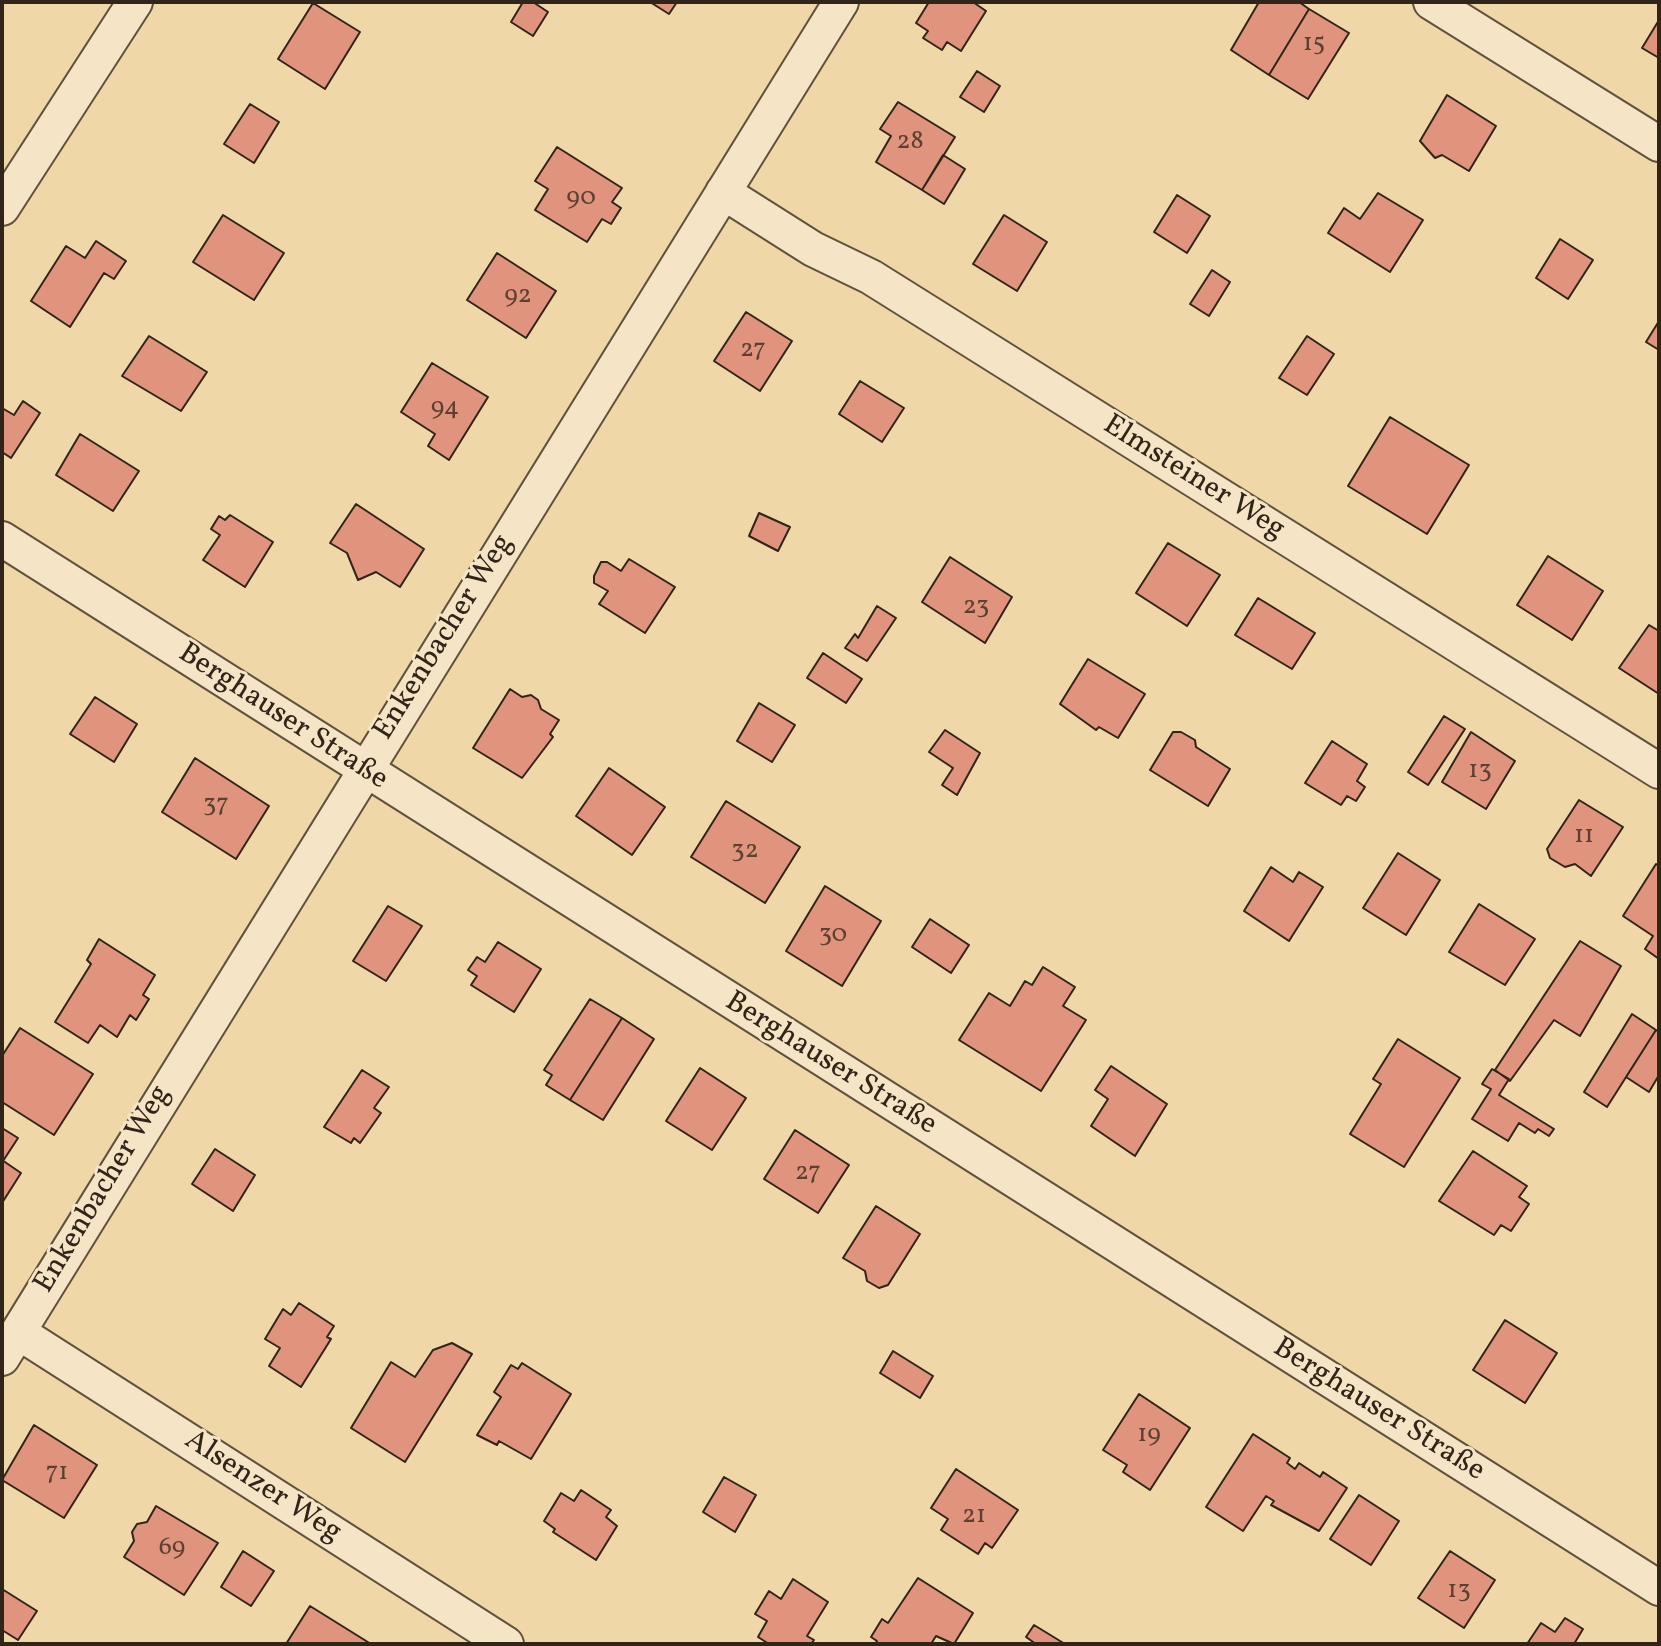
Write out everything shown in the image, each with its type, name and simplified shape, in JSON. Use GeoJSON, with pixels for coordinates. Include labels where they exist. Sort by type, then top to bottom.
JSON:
{"type":"FeatureCollection","features":[{"type":"Feature","properties":{"kind":"street"},"geometry":{"type":"LineString","coordinates":[[2,208],[135,2]]}},
{"type":"Feature","properties":{"kind":"street","name":"Enkenbacher Weg"},"geometry":{"type":"LineString","coordinates":[[10,1345],[841,2]]}},
{"type":"Feature","properties":{"kind":"street"},"geometry":{"type":"LineString","coordinates":[[1431,2],[1659,144]]}},
{"type":"Feature","properties":{"kind":"street","name":"Elmsteiner Weg"},"geometry":{"type":"LineString","coordinates":[[723,192],[813,249],[871,277],[1659,771]]}},
{"type":"Feature","properties":{"kind":"street","name":"Berghauser Straße"},"geometry":{"type":"LineString","coordinates":[[2,539],[1659,1588]]}},
{"type":"Feature","properties":{"kind":"street","name":"Alsenzer Weg"},"geometry":{"type":"LineString","coordinates":[[10,1345],[506,1644]]}},
{"type":"Feature","properties":{"kind":"building"},"geometry":{"type":"Polygon","coordinates":[[[523,2],[533,2],[548,12],[533,36],[511,22],[523,2]]]}},
{"type":"Feature","properties":{"kind":"building"},"geometry":{"type":"Polygon","coordinates":[[[650,2],[677,2],[669,14],[650,2]]]}},
{"type":"Feature","properties":{"kind":"building"},"geometry":{"type":"Polygon","coordinates":[[[929,2],[973,2],[986,11],[961,51],[947,42],[942,50],[923,38],[928,31],[916,23],[929,2]]]}},
{"type":"Feature","properties":{"kind":"building"},"geometry":{"type":"Polygon","coordinates":[[[1259,2],[1299,2],[1309,9],[1269,75],[1231,50],[1259,2]]]}},
{"type":"Feature","properties":{"kind":"building"},"geometry":{"type":"Polygon","coordinates":[[[313,3],[360,32],[325,89],[278,59],[313,3]]]}},
{"type":"Feature","properties":{"kind":"building"},"geometry":{"type":"Polygon","coordinates":[[[1309,9],[1349,33],[1308,99],[1269,75],[1309,9]]]}},
{"type":"Feature","properties":{"kind":"building"},"geometry":{"type":"Polygon","coordinates":[[[1659,20],[1659,58],[1642,48],[1659,20]]]}},
{"type":"Feature","properties":{"kind":"building"},"geometry":{"type":"Polygon","coordinates":[[[977,71],[1000,86],[984,112],[960,97],[977,71]]]}},
{"type":"Feature","properties":{"kind":"building"},"geometry":{"type":"Polygon","coordinates":[[[1447,95],[1496,126],[1469,171],[1442,155],[1435,158],[1420,141],[1447,95]]]}},
{"type":"Feature","properties":{"kind":"building"},"geometry":{"type":"Polygon","coordinates":[[[898,102],[955,137],[922,190],[876,162],[891,136],[880,129],[898,102]]]}},
{"type":"Feature","properties":{"kind":"building"},"geometry":{"type":"Polygon","coordinates":[[[250,104],[279,122],[254,163],[224,144],[250,104]]]}},
{"type":"Feature","properties":{"kind":"building"},"geometry":{"type":"Polygon","coordinates":[[[557,147],[622,188],[612,202],[621,208],[611,224],[602,219],[587,242],[535,210],[548,189],[535,181],[557,147]]]}},
{"type":"Feature","properties":{"kind":"building"},"geometry":{"type":"Polygon","coordinates":[[[943,155],[965,169],[944,204],[922,190],[943,155]]]}},
{"type":"Feature","properties":{"kind":"building"},"geometry":{"type":"Polygon","coordinates":[[[1378,193],[1423,220],[1390,272],[1328,233],[1344,208],[1360,219],[1378,193]]]}},
{"type":"Feature","properties":{"kind":"building"},"geometry":{"type":"Polygon","coordinates":[[[1177,195],[1210,216],[1187,253],[1154,232],[1177,195]]]}},
{"type":"Feature","properties":{"kind":"building"},"geometry":{"type":"Polygon","coordinates":[[[223,215],[284,253],[254,300],[193,262],[223,215]]]}},
{"type":"Feature","properties":{"kind":"building"},"geometry":{"type":"Polygon","coordinates":[[[1004,215],[1047,242],[1017,291],[973,264],[1004,215]]]}},
{"type":"Feature","properties":{"kind":"building"},"geometry":{"type":"Polygon","coordinates":[[[1560,239],[1593,260],[1568,299],[1536,278],[1560,239]]]}},
{"type":"Feature","properties":{"kind":"building"},"geometry":{"type":"Polygon","coordinates":[[[96,241],[126,261],[114,279],[104,273],[70,327],[31,301],[66,246],[85,258],[96,241]]]}},
{"type":"Feature","properties":{"kind":"building"},"geometry":{"type":"Polygon","coordinates":[[[497,253],[556,291],[526,338],[467,300],[497,253]]]}},
{"type":"Feature","properties":{"kind":"building"},"geometry":{"type":"Polygon","coordinates":[[[1212,270],[1230,282],[1209,316],[1190,304],[1212,270]]]}},
{"type":"Feature","properties":{"kind":"building"},"geometry":{"type":"Polygon","coordinates":[[[746,312],[792,341],[760,391],[714,361],[746,312]]]}},
{"type":"Feature","properties":{"kind":"building"},"geometry":{"type":"Polygon","coordinates":[[[1659,321],[1659,350],[1646,342],[1659,321]]]}},
{"type":"Feature","properties":{"kind":"building"},"geometry":{"type":"Polygon","coordinates":[[[149,336],[207,372],[181,411],[122,376],[149,336]]]}},
{"type":"Feature","properties":{"kind":"building"},"geometry":{"type":"Polygon","coordinates":[[[1307,336],[1334,354],[1307,395],[1279,378],[1307,336]]]}},
{"type":"Feature","properties":{"kind":"building"},"geometry":{"type":"Polygon","coordinates":[[[432,363],[488,397],[449,460],[428,446],[435,434],[401,412],[432,363]]]}},
{"type":"Feature","properties":{"kind":"building"},"geometry":{"type":"Polygon","coordinates":[[[860,381],[904,408],[882,442],[839,414],[860,381]]]}},
{"type":"Feature","properties":{"kind":"building"},"geometry":{"type":"Polygon","coordinates":[[[23,401],[40,413],[11,458],[2,452],[2,408],[14,415],[23,401]]]}},
{"type":"Feature","properties":{"kind":"building"},"geometry":{"type":"Polygon","coordinates":[[[1390,417],[1469,465],[1427,534],[1348,486],[1390,417]]]}},
{"type":"Feature","properties":{"kind":"building"},"geometry":{"type":"Polygon","coordinates":[[[80,434],[139,471],[113,511],[56,475],[80,434]]]}},
{"type":"Feature","properties":{"kind":"building"},"geometry":{"type":"Polygon","coordinates":[[[356,504],[424,549],[400,587],[376,572],[358,580],[347,553],[330,543],[356,504]]]}},
{"type":"Feature","properties":{"kind":"building"},"geometry":{"type":"Polygon","coordinates":[[[759,513],[790,527],[778,551],[749,536],[759,513]]]}},
{"type":"Feature","properties":{"kind":"building"},"geometry":{"type":"Polygon","coordinates":[[[230,515],[273,542],[245,587],[203,560],[220,535],[211,529],[219,516],[225,520],[230,515]]]}},
{"type":"Feature","properties":{"kind":"building"},"geometry":{"type":"Polygon","coordinates":[[[1168,543],[1220,575],[1187,626],[1136,593],[1168,543]]]}},
{"type":"Feature","properties":{"kind":"building"},"geometry":{"type":"Polygon","coordinates":[[[1548,556],[1603,591],[1572,640],[1517,605],[1548,556]]]}},
{"type":"Feature","properties":{"kind":"building"},"geometry":{"type":"Polygon","coordinates":[[[950,557],[1012,597],[985,643],[922,602],[950,557]]]}},
{"type":"Feature","properties":{"kind":"building"},"geometry":{"type":"Polygon","coordinates":[[[629,559],[675,587],[645,633],[599,604],[608,591],[594,583],[601,562],[607,562],[621,571],[629,559]]]}},
{"type":"Feature","properties":{"kind":"building"},"geometry":{"type":"Polygon","coordinates":[[[1258,598],[1315,633],[1292,669],[1235,635],[1258,598]]]}},
{"type":"Feature","properties":{"kind":"building"},"geometry":{"type":"Polygon","coordinates":[[[877,606],[896,618],[867,661],[845,648],[855,634],[858,638],[877,606]]]}},
{"type":"Feature","properties":{"kind":"building"},"geometry":{"type":"Polygon","coordinates":[[[1649,625],[1659,631],[1659,694],[1619,668],[1649,625]]]}},
{"type":"Feature","properties":{"kind":"building"},"geometry":{"type":"Polygon","coordinates":[[[823,653],[862,679],[846,703],[807,678],[823,653]]]}},
{"type":"Feature","properties":{"kind":"building"},"geometry":{"type":"Polygon","coordinates":[[[1088,659],[1145,694],[1118,738],[1099,727],[1096,730],[1060,704],[1088,659]]]}},
{"type":"Feature","properties":{"kind":"building"},"geometry":{"type":"Polygon","coordinates":[[[510,689],[522,697],[531,695],[538,700],[541,709],[559,720],[550,734],[553,737],[522,778],[473,748],[510,689]]]}},
{"type":"Feature","properties":{"kind":"building"},"geometry":{"type":"Polygon","coordinates":[[[95,697],[137,724],[114,762],[70,734],[95,697]]]}},
{"type":"Feature","properties":{"kind":"building"},"geometry":{"type":"Polygon","coordinates":[[[759,703],[795,725],[772,762],[737,741],[759,703]]]}},
{"type":"Feature","properties":{"kind":"building"},"geometry":{"type":"Polygon","coordinates":[[[1444,716],[1465,729],[1428,785],[1408,772],[1444,716]]]}},
{"type":"Feature","properties":{"kind":"building"},"geometry":{"type":"Polygon","coordinates":[[[945,730],[980,753],[957,795],[942,785],[953,768],[929,752],[945,730]]]}},
{"type":"Feature","properties":{"kind":"building"},"geometry":{"type":"Polygon","coordinates":[[[1173,732],[1181,732],[1195,740],[1196,747],[1230,769],[1208,806],[1150,770],[1173,732]]]}},
{"type":"Feature","properties":{"kind":"building"},"geometry":{"type":"Polygon","coordinates":[[[1471,732],[1515,761],[1486,809],[1442,782],[1471,732]]]}},
{"type":"Feature","properties":{"kind":"building"},"geometry":{"type":"Polygon","coordinates":[[[1332,741],[1367,764],[1357,781],[1365,787],[1356,801],[1347,796],[1341,805],[1305,783],[1332,741]]]}},
{"type":"Feature","properties":{"kind":"building"},"geometry":{"type":"Polygon","coordinates":[[[195,758],[269,806],[236,859],[162,812],[195,758]]]}},
{"type":"Feature","properties":{"kind":"building"},"geometry":{"type":"Polygon","coordinates":[[[609,768],[665,807],[632,855],[576,816],[609,768]]]}},
{"type":"Feature","properties":{"kind":"building"},"geometry":{"type":"Polygon","coordinates":[[[1579,800],[1623,827],[1591,876],[1575,864],[1565,867],[1550,858],[1547,849],[1579,800]]]}},
{"type":"Feature","properties":{"kind":"building"},"geometry":{"type":"Polygon","coordinates":[[[726,801],[800,847],[765,903],[691,857],[726,801]]]}},
{"type":"Feature","properties":{"kind":"building"},"geometry":{"type":"Polygon","coordinates":[[[1398,853],[1440,880],[1406,935],[1363,908],[1398,853]]]}},
{"type":"Feature","properties":{"kind":"building"},"geometry":{"type":"Polygon","coordinates":[[[1656,864],[1659,866],[1659,959],[1645,949],[1653,936],[1623,916],[1656,864]]]}},
{"type":"Feature","properties":{"kind":"building"},"geometry":{"type":"Polygon","coordinates":[[[1271,867],[1293,882],[1299,872],[1323,887],[1289,941],[1244,911],[1271,867]]]}},
{"type":"Feature","properties":{"kind":"building"},"geometry":{"type":"Polygon","coordinates":[[[825,886],[881,921],[842,986],[786,951],[825,886]]]}},
{"type":"Feature","properties":{"kind":"building"},"geometry":{"type":"Polygon","coordinates":[[[1479,904],[1535,939],[1505,985],[1449,952],[1479,904]]]}},
{"type":"Feature","properties":{"kind":"building"},"geometry":{"type":"Polygon","coordinates":[[[388,906],[422,926],[386,981],[353,961],[388,906]]]}},
{"type":"Feature","properties":{"kind":"building"},"geometry":{"type":"Polygon","coordinates":[[[930,919],[969,945],[951,973],[912,947],[930,919]]]}},
{"type":"Feature","properties":{"kind":"building"},"geometry":{"type":"Polygon","coordinates":[[[99,939],[155,975],[143,995],[149,999],[136,1020],[130,1015],[117,1037],[100,1025],[88,1043],[55,1022],[91,964],[87,960],[99,939]]]}},
{"type":"Feature","properties":{"kind":"building"},"geometry":{"type":"Polygon","coordinates":[[[1580,941],[1621,966],[1580,1036],[1554,1020],[1510,1081],[1495,1070],[1580,941]]]}},
{"type":"Feature","properties":{"kind":"building"},"geometry":{"type":"Polygon","coordinates":[[[498,942],[541,969],[514,1012],[471,985],[477,976],[468,970],[477,957],[485,962],[498,942]]]}},
{"type":"Feature","properties":{"kind":"building"},"geometry":{"type":"Polygon","coordinates":[[[1043,967],[1075,987],[1063,1006],[1086,1020],[1041,1091],[959,1040],[989,993],[1010,1006],[1025,981],[1032,985],[1043,967]]]}},
{"type":"Feature","properties":{"kind":"building"},"geometry":{"type":"Polygon","coordinates":[[[590,999],[622,1018],[570,1100],[546,1085],[552,1075],[544,1070],[590,999]]]}},
{"type":"Feature","properties":{"kind":"building"},"geometry":{"type":"Polygon","coordinates":[[[1632,1014],[1656,1030],[1607,1107],[1584,1092],[1632,1014]]]}},
{"type":"Feature","properties":{"kind":"building"},"geometry":{"type":"Polygon","coordinates":[[[622,1018],[654,1039],[603,1120],[570,1100],[622,1018]]]}},
{"type":"Feature","properties":{"kind":"building"},"geometry":{"type":"Polygon","coordinates":[[[20,1028],[93,1074],[54,1135],[2,1102],[2,1056],[20,1028]]]}},
{"type":"Feature","properties":{"kind":"building"},"geometry":{"type":"Polygon","coordinates":[[[1656,1030],[1659,1032],[1659,1075],[1649,1092],[1626,1077],[1656,1030]]]}},
{"type":"Feature","properties":{"kind":"building"},"geometry":{"type":"Polygon","coordinates":[[[1398,1039],[1460,1078],[1404,1167],[1350,1134],[1381,1084],[1373,1079],[1398,1039]]]}},
{"type":"Feature","properties":{"kind":"building"},"geometry":{"type":"Polygon","coordinates":[[[1111,1066],[1167,1104],[1135,1156],[1091,1126],[1108,1099],[1095,1090],[1111,1066]]]}},
{"type":"Feature","properties":{"kind":"building"},"geometry":{"type":"Polygon","coordinates":[[[700,1068],[746,1098],[712,1150],[666,1121],[700,1068]]]}},
{"type":"Feature","properties":{"kind":"building"},"geometry":{"type":"Polygon","coordinates":[[[1492,1069],[1509,1079],[1499,1095],[1554,1129],[1549,1136],[1538,1129],[1535,1133],[1519,1123],[1508,1141],[1472,1119],[1491,1089],[1482,1084],[1492,1069]]]}},
{"type":"Feature","properties":{"kind":"building"},"geometry":{"type":"Polygon","coordinates":[[[362,1070],[389,1087],[374,1108],[381,1113],[360,1143],[354,1138],[351,1143],[324,1127],[362,1070]]]}},
{"type":"Feature","properties":{"kind":"building"},"geometry":{"type":"Polygon","coordinates":[[[2,1128],[18,1138],[3,1161],[2,1160],[2,1128]]]}},
{"type":"Feature","properties":{"kind":"building"},"geometry":{"type":"Polygon","coordinates":[[[795,1130],[849,1165],[818,1213],[764,1179],[795,1130]]]}},
{"type":"Feature","properties":{"kind":"building"},"geometry":{"type":"Polygon","coordinates":[[[215,1149],[255,1175],[233,1211],[192,1184],[215,1149]]]}},
{"type":"Feature","properties":{"kind":"building"},"geometry":{"type":"Polygon","coordinates":[[[1473,1151],[1527,1186],[1519,1197],[1529,1204],[1511,1231],[1501,1225],[1494,1235],[1439,1201],[1473,1151]]]}},
{"type":"Feature","properties":{"kind":"building"},"geometry":{"type":"Polygon","coordinates":[[[2,1160],[21,1173],[2,1203],[2,1160]]]}},
{"type":"Feature","properties":{"kind":"building"},"geometry":{"type":"Polygon","coordinates":[[[876,1206],[920,1234],[888,1285],[879,1288],[867,1281],[865,1271],[843,1258],[876,1206]]]}},
{"type":"Feature","properties":{"kind":"building"},"geometry":{"type":"Polygon","coordinates":[[[299,1303],[334,1326],[327,1337],[331,1339],[301,1387],[269,1366],[280,1348],[265,1339],[283,1309],[291,1315],[299,1303]]]}},
{"type":"Feature","properties":{"kind":"building"},"geometry":{"type":"Polygon","coordinates":[[[1505,1320],[1557,1353],[1525,1403],[1473,1370],[1505,1320]]]}},
{"type":"Feature","properties":{"kind":"building"},"geometry":{"type":"Polygon","coordinates":[[[452,1343],[472,1354],[405,1462],[351,1428],[391,1362],[415,1377],[433,1350],[452,1343]]]}},
{"type":"Feature","properties":{"kind":"building"},"geometry":{"type":"Polygon","coordinates":[[[893,1351],[933,1376],[920,1398],[880,1373],[893,1351]]]}},
{"type":"Feature","properties":{"kind":"building"},"geometry":{"type":"Polygon","coordinates":[[[522,1363],[571,1394],[531,1459],[499,1441],[497,1445],[477,1435],[501,1397],[494,1392],[511,1365],[518,1369],[522,1363]]]}},
{"type":"Feature","properties":{"kind":"building"},"geometry":{"type":"Polygon","coordinates":[[[1139,1394],[1190,1428],[1150,1490],[1123,1472],[1127,1465],[1103,1450],[1139,1394]]]}},
{"type":"Feature","properties":{"kind":"building"},"geometry":{"type":"Polygon","coordinates":[[[34,1425],[97,1465],[64,1518],[2,1480],[34,1425]]]}},
{"type":"Feature","properties":{"kind":"building"},"geometry":{"type":"Polygon","coordinates":[[[1253,1434],[1290,1458],[1287,1463],[1295,1469],[1299,1463],[1320,1477],[1323,1472],[1347,1488],[1319,1531],[1271,1505],[1274,1501],[1266,1496],[1243,1531],[1206,1507],[1253,1434]]]}},
{"type":"Feature","properties":{"kind":"building"},"geometry":{"type":"Polygon","coordinates":[[[956,1469],[1018,1510],[992,1548],[985,1543],[978,1554],[941,1530],[948,1519],[931,1508],[956,1469]]]}},
{"type":"Feature","properties":{"kind":"building"},"geometry":{"type":"Polygon","coordinates":[[[724,1477],[756,1495],[735,1532],[703,1512],[724,1477]]]}},
{"type":"Feature","properties":{"kind":"building"},"geometry":{"type":"Polygon","coordinates":[[[581,1490],[611,1510],[606,1517],[617,1526],[596,1560],[553,1532],[555,1529],[544,1521],[561,1493],[574,1501],[581,1490]]]}},
{"type":"Feature","properties":{"kind":"building"},"geometry":{"type":"Polygon","coordinates":[[[1359,1495],[1399,1521],[1371,1565],[1330,1539],[1359,1495]]]}},
{"type":"Feature","properties":{"kind":"building"},"geometry":{"type":"Polygon","coordinates":[[[156,1506],[218,1543],[184,1595],[124,1557],[134,1541],[132,1532],[137,1524],[147,1522],[156,1506]]]}},
{"type":"Feature","properties":{"kind":"building"},"geometry":{"type":"Polygon","coordinates":[[[243,1551],[274,1571],[251,1606],[221,1587],[243,1551]]]}},
{"type":"Feature","properties":{"kind":"building"},"geometry":{"type":"Polygon","coordinates":[[[1450,1551],[1495,1580],[1464,1628],[1418,1598],[1450,1551]]]}},
{"type":"Feature","properties":{"kind":"building"},"geometry":{"type":"Polygon","coordinates":[[[918,1578],[973,1613],[954,1644],[936,1636],[931,1644],[875,1644],[877,1641],[871,1637],[882,1619],[888,1623],[918,1578]]]}},
{"type":"Feature","properties":{"kind":"building"},"geometry":{"type":"Polygon","coordinates":[[[793,1579],[828,1602],[807,1636],[814,1640],[811,1644],[769,1644],[758,1637],[767,1621],[755,1614],[769,1591],[781,1599],[793,1579]]]}},
{"type":"Feature","properties":{"kind":"building"},"geometry":{"type":"Polygon","coordinates":[[[2,1589],[37,1611],[18,1640],[2,1630],[2,1589]]]}},
{"type":"Feature","properties":{"kind":"building"},"geometry":{"type":"Polygon","coordinates":[[[310,1606],[371,1644],[286,1644],[310,1606]]]}},
{"type":"Feature","properties":{"kind":"building"},"geometry":{"type":"Polygon","coordinates":[[[1565,1618],[1583,1629],[1574,1644],[1527,1644],[1541,1623],[1555,1632],[1565,1618]]]}},
{"type":"Feature","properties":{"kind":"building"},"geometry":{"type":"Polygon","coordinates":[[[1034,1625],[1065,1644],[1036,1644],[1026,1637],[1034,1625]]]}}]}
